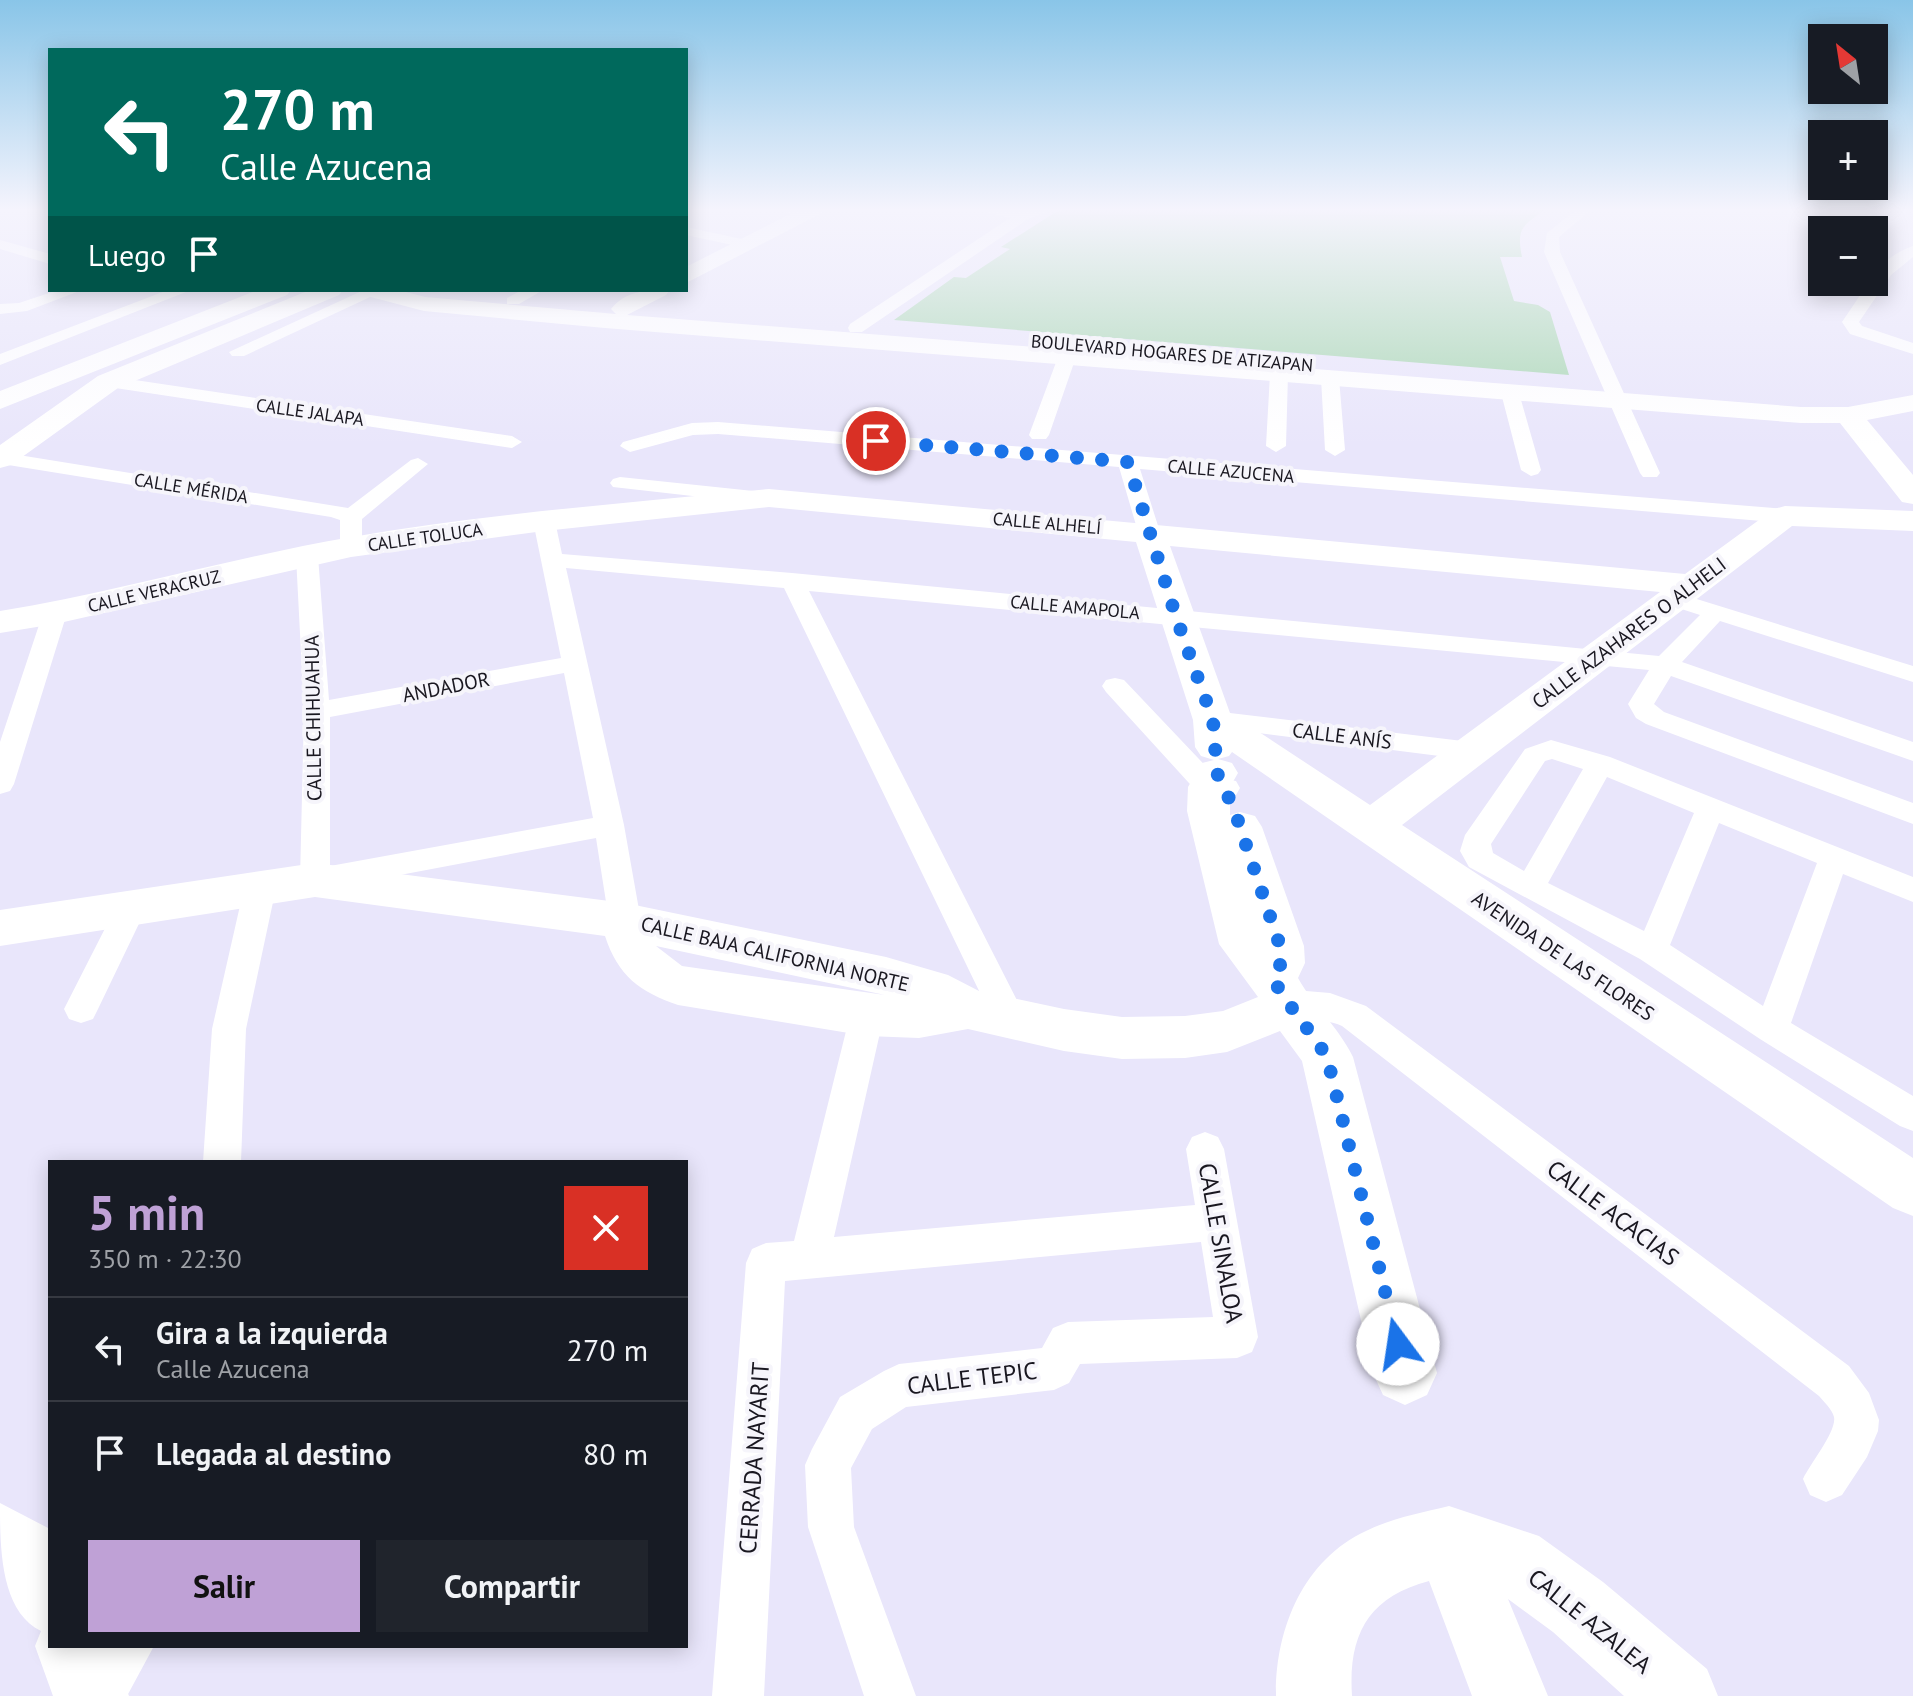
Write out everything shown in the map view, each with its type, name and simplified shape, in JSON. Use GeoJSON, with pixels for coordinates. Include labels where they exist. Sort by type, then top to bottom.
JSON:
{"type":"FeatureCollection","features":[{"type":"Feature","properties":{"kind":"main road"},"geometry":{"type":"LineString","coordinates":[[0,389],[249,292]]}},
{"type":"Feature","properties":{"kind":"main road"},"geometry":{"type":"LineString","coordinates":[[0,401],[274,292]]}},
{"type":"Feature","properties":{"kind":"main road"},"geometry":{"type":"LineString","coordinates":[[1,458],[108,382],[326,292]]}},
{"type":"Feature","properties":{"kind":"main road","name":"BOULEVARD HOGARES DE ATIZAPAN"},"geometry":{"type":"LineString","coordinates":[[378,292],[445,307],[724,324],[856,328],[1848,415],[1913,403]]}},
{"type":"Feature","properties":{"kind":"main road","name":"BOULEVARD HOGARES DE ATIZAPAN"},"geometry":{"type":"LineString","coordinates":[[468,292],[524,295],[724,324],[1067,357],[1510,393],[1830,402],[1885,394],[1913,383]]}},
{"type":"Feature","properties":{"kind":"main road"},"geometry":{"type":"LineString","coordinates":[[623,309],[654,292]]}},
{"type":"Feature","properties":{"kind":"main road"},"geometry":{"type":"LineString","coordinates":[[1848,415],[1913,495]]}},
{"type":"Feature","properties":{"kind":"main road","name":"CALLE ALHELÍ"},"geometry":{"type":"LineString","coordinates":[[544,521],[769,498],[1149,532],[1694,599]]}},
{"type":"Feature","properties":{"kind":"main road"},"geometry":{"type":"LineString","coordinates":[[1785,516],[1913,521]]}},
{"type":"Feature","properties":{"kind":"main road","name":"CALLE AZAHARES O ALHELI"},"geometry":{"type":"LineString","coordinates":[[1370,827],[1597,657],[1694,599],[1785,516]]}},
{"type":"Feature","properties":{"kind":"main road","name":"CALLE TOLUCA"},"geometry":{"type":"LineString","coordinates":[[307,556],[351,532],[544,521]]}},
{"type":"Feature","properties":{"kind":"main road"},"geometry":{"type":"LineString","coordinates":[[1149,532],[1213,720],[1217,783],[1208,811],[1243,944],[1313,1034],[1327,1057],[1405,1373]]}},
{"type":"Feature","properties":{"kind":"main road","name":"CALLE VERACRUZ"},"geometry":{"type":"LineString","coordinates":[[0,622],[55,613],[307,556]]}},
{"type":"Feature","properties":{"kind":"main road","name":"AVENIDA DE LAS FLORES"},"geometry":{"type":"LineString","coordinates":[[1213,720],[1913,1190]]}},
{"type":"Feature","properties":{"kind":"main road","name":"CALLE BAJA CALIFORNIA NORTE"},"geometry":{"type":"LineString","coordinates":[[0,928],[315,880],[625,921],[886,976],[931,989],[989,1014],[1064,1030],[1122,1038],[1185,1037],[1227,1031],[1281,992]]}},
{"type":"Feature","properties":{"kind":"main road","name":"CALLE BAJA CALIFORNIA NORTE"},"geometry":{"type":"LineString","coordinates":[[625,921],[630,941],[641,963],[656,977],[678,985],[867,1015],[919,1017],[989,1014]]}},
{"type":"Feature","properties":{"kind":"main road"},"geometry":{"type":"LineString","coordinates":[[0,1538],[24,1551],[48,1595]]}},
{"type":"Feature","properties":{"kind":"main road"},"geometry":{"type":"LineString","coordinates":[[1314,1696],[1313,1673],[1320,1632],[1340,1593],[1387,1557],[1449,1541],[1510,1696]]}},
{"type":"Feature","properties":{"kind":"main road","name":"CALLE AZALEA"},"geometry":{"type":"LineString","coordinates":[[1449,1541],[1514,1561],[1578,1607],[1680,1696]]}},
{"type":"Feature","properties":{"kind":"main road"},"geometry":{"type":"LineString","coordinates":[[73,1648],[91,1696]]}},
{"type":"Feature","properties":{"kind":"street"},"geometry":{"type":"LineString","coordinates":[[856,328],[915,288]]}},
{"type":"Feature","properties":{"kind":"street"},"geometry":{"type":"LineString","coordinates":[[1569,288],[1650,473]]}},
{"type":"Feature","properties":{"kind":"street"},"geometry":{"type":"LineString","coordinates":[[6,310],[67,292]]}},
{"type":"Feature","properties":{"kind":"street"},"geometry":{"type":"LineString","coordinates":[[0,360],[178,292]]}},
{"type":"Feature","properties":{"kind":"street"},"geometry":{"type":"LineString","coordinates":[[238,352],[371,292]]}},
{"type":"Feature","properties":{"kind":"street"},"geometry":{"type":"LineString","coordinates":[[1866,296],[1851,326],[1913,349]]}},
{"type":"Feature","properties":{"kind":"street"},"geometry":{"type":"LineString","coordinates":[[1039,435],[1067,357]]}},
{"type":"Feature","properties":{"kind":"street"},"geometry":{"type":"LineString","coordinates":[[1276,446],[1279,374]]}},
{"type":"Feature","properties":{"kind":"street"},"geometry":{"type":"LineString","coordinates":[[1330,378],[1335,450]]}},
{"type":"Feature","properties":{"kind":"street","name":"CALLE JALAPA"},"geometry":{"type":"LineString","coordinates":[[108,382],[512,442]]}},
{"type":"Feature","properties":{"kind":"street"},"geometry":{"type":"LineString","coordinates":[[1510,393],[1531,470]]}},
{"type":"Feature","properties":{"kind":"street","name":"CALLE AZUCENA"},"geometry":{"type":"LineString","coordinates":[[630,446],[692,429],[718,428],[1785,516]]}},
{"type":"Feature","properties":{"kind":"street","name":"CALLE MÉRIDA"},"geometry":{"type":"LineString","coordinates":[[1,458],[321,509],[351,532]]}},
{"type":"Feature","properties":{"kind":"street"},"geometry":{"type":"LineString","coordinates":[[1128,462],[1149,532]]}},
{"type":"Feature","properties":{"kind":"street"},"geometry":{"type":"LineString","coordinates":[[351,532],[418,464]]}},
{"type":"Feature","properties":{"kind":"street"},"geometry":{"type":"LineString","coordinates":[[620,483],[769,498]]}},
{"type":"Feature","properties":{"kind":"street"},"geometry":{"type":"LineString","coordinates":[[544,521],[609,825],[625,921]]}},
{"type":"Feature","properties":{"kind":"street","name":"CALLE CHIHUAHUA"},"geometry":{"type":"LineString","coordinates":[[307,556],[317,711],[315,880]]}},
{"type":"Feature","properties":{"kind":"street","name":"CALLE AMAPOLA"},"geometry":{"type":"LineString","coordinates":[[552,560],[792,580],[1665,665],[1913,752]]}},
{"type":"Feature","properties":{"kind":"street"},"geometry":{"type":"LineString","coordinates":[[792,580],[989,1014]]}},
{"type":"Feature","properties":{"kind":"street"},"geometry":{"type":"LineString","coordinates":[[1913,674],[1694,599],[1665,665],[1641,704],[1645,712],[1655,718],[1913,814]]}},
{"type":"Feature","properties":{"kind":"street"},"geometry":{"type":"LineString","coordinates":[[1,780],[55,613]]}},
{"type":"Feature","properties":{"kind":"street","name":"ANDADOR"},"geometry":{"type":"LineString","coordinates":[[317,711],[574,663]]}},
{"type":"Feature","properties":{"kind":"street"},"geometry":{"type":"LineString","coordinates":[[1115,686],[1217,783]]}},
{"type":"Feature","properties":{"kind":"street","name":"CALLE ANÍS"},"geometry":{"type":"LineString","coordinates":[[1213,720],[1471,751]]}},
{"type":"Feature","properties":{"kind":"street"},"geometry":{"type":"LineString","coordinates":[[1913,890],[1562,751],[1541,750],[1535,755],[1474,850],[1479,859],[1530,888],[1652,950],[1772,1029],[1913,1115]]}},
{"type":"Feature","properties":{"kind":"street"},"geometry":{"type":"LineString","coordinates":[[1530,888],[1600,764]]}},
{"type":"Feature","properties":{"kind":"street"},"geometry":{"type":"LineString","coordinates":[[1652,950],[1711,808]]}},
{"type":"Feature","properties":{"kind":"street","name":"CALLE BAJA CALIFORNIA NORTE"},"geometry":{"type":"LineString","coordinates":[[315,880],[609,825]]}},
{"type":"Feature","properties":{"kind":"street"},"geometry":{"type":"LineString","coordinates":[[1772,1029],[1834,857]]}},
{"type":"Feature","properties":{"kind":"street"},"geometry":{"type":"LineString","coordinates":[[222,1160],[229,1029],[260,888]]}},
{"type":"Feature","properties":{"kind":"street"},"geometry":{"type":"LineString","coordinates":[[81,1009],[131,907]]}},
{"type":"Feature","properties":{"kind":"street","name":"CALLE ACACIAS"},"geometry":{"type":"LineString","coordinates":[[1281,992],[1310,1003],[1335,1007],[1354,1016],[1834,1381],[1851,1398],[1858,1418],[1856,1434],[1826,1479]]}},
{"type":"Feature","properties":{"kind":"street"},"geometry":{"type":"LineString","coordinates":[[809,1260],[867,1015]]}},
{"type":"Feature","properties":{"kind":"street","name":"CALLE SINALOA"},"geometry":{"type":"LineString","coordinates":[[1205,1149],[1237,1337]]}},
{"type":"Feature","properties":{"kind":"street","name":"CERRADA NAYARIT"},"geometry":{"type":"LineString","coordinates":[[738,1696],[766,1263],[1217,1222]]}},
{"type":"Feature","properties":{"kind":"street","name":"CALLE TEPIC"},"geometry":{"type":"LineString","coordinates":[[890,1696],[831,1527],[828,1465],[856,1413],[899,1386],[1054,1368],[1068,1343],[1237,1337]]}},
{"type":"Feature","properties":{"kind":"street"},"geometry":{"type":"LineString","coordinates":[[98,1696],[128,1648]]}},
{"type":"Feature","properties":{"kind":"green space"},"geometry":{"type":"Polygon","coordinates":[[[938,288],[1510,288],[1514,301],[1538,305],[1550,312],[1569,375],[894,320],[938,288]]]}},
{"type":"Feature","properties":{"kind":"route"},"geometry":{"type":"LineString","coordinates":[[876,441],[1128,462],[1176,617],[1213,720],[1217,773],[1234,809],[1280,946],[1281,963],[1273,979],[1288,1006],[1313,1034],[1327,1057],[1398,1344]]}}]}
